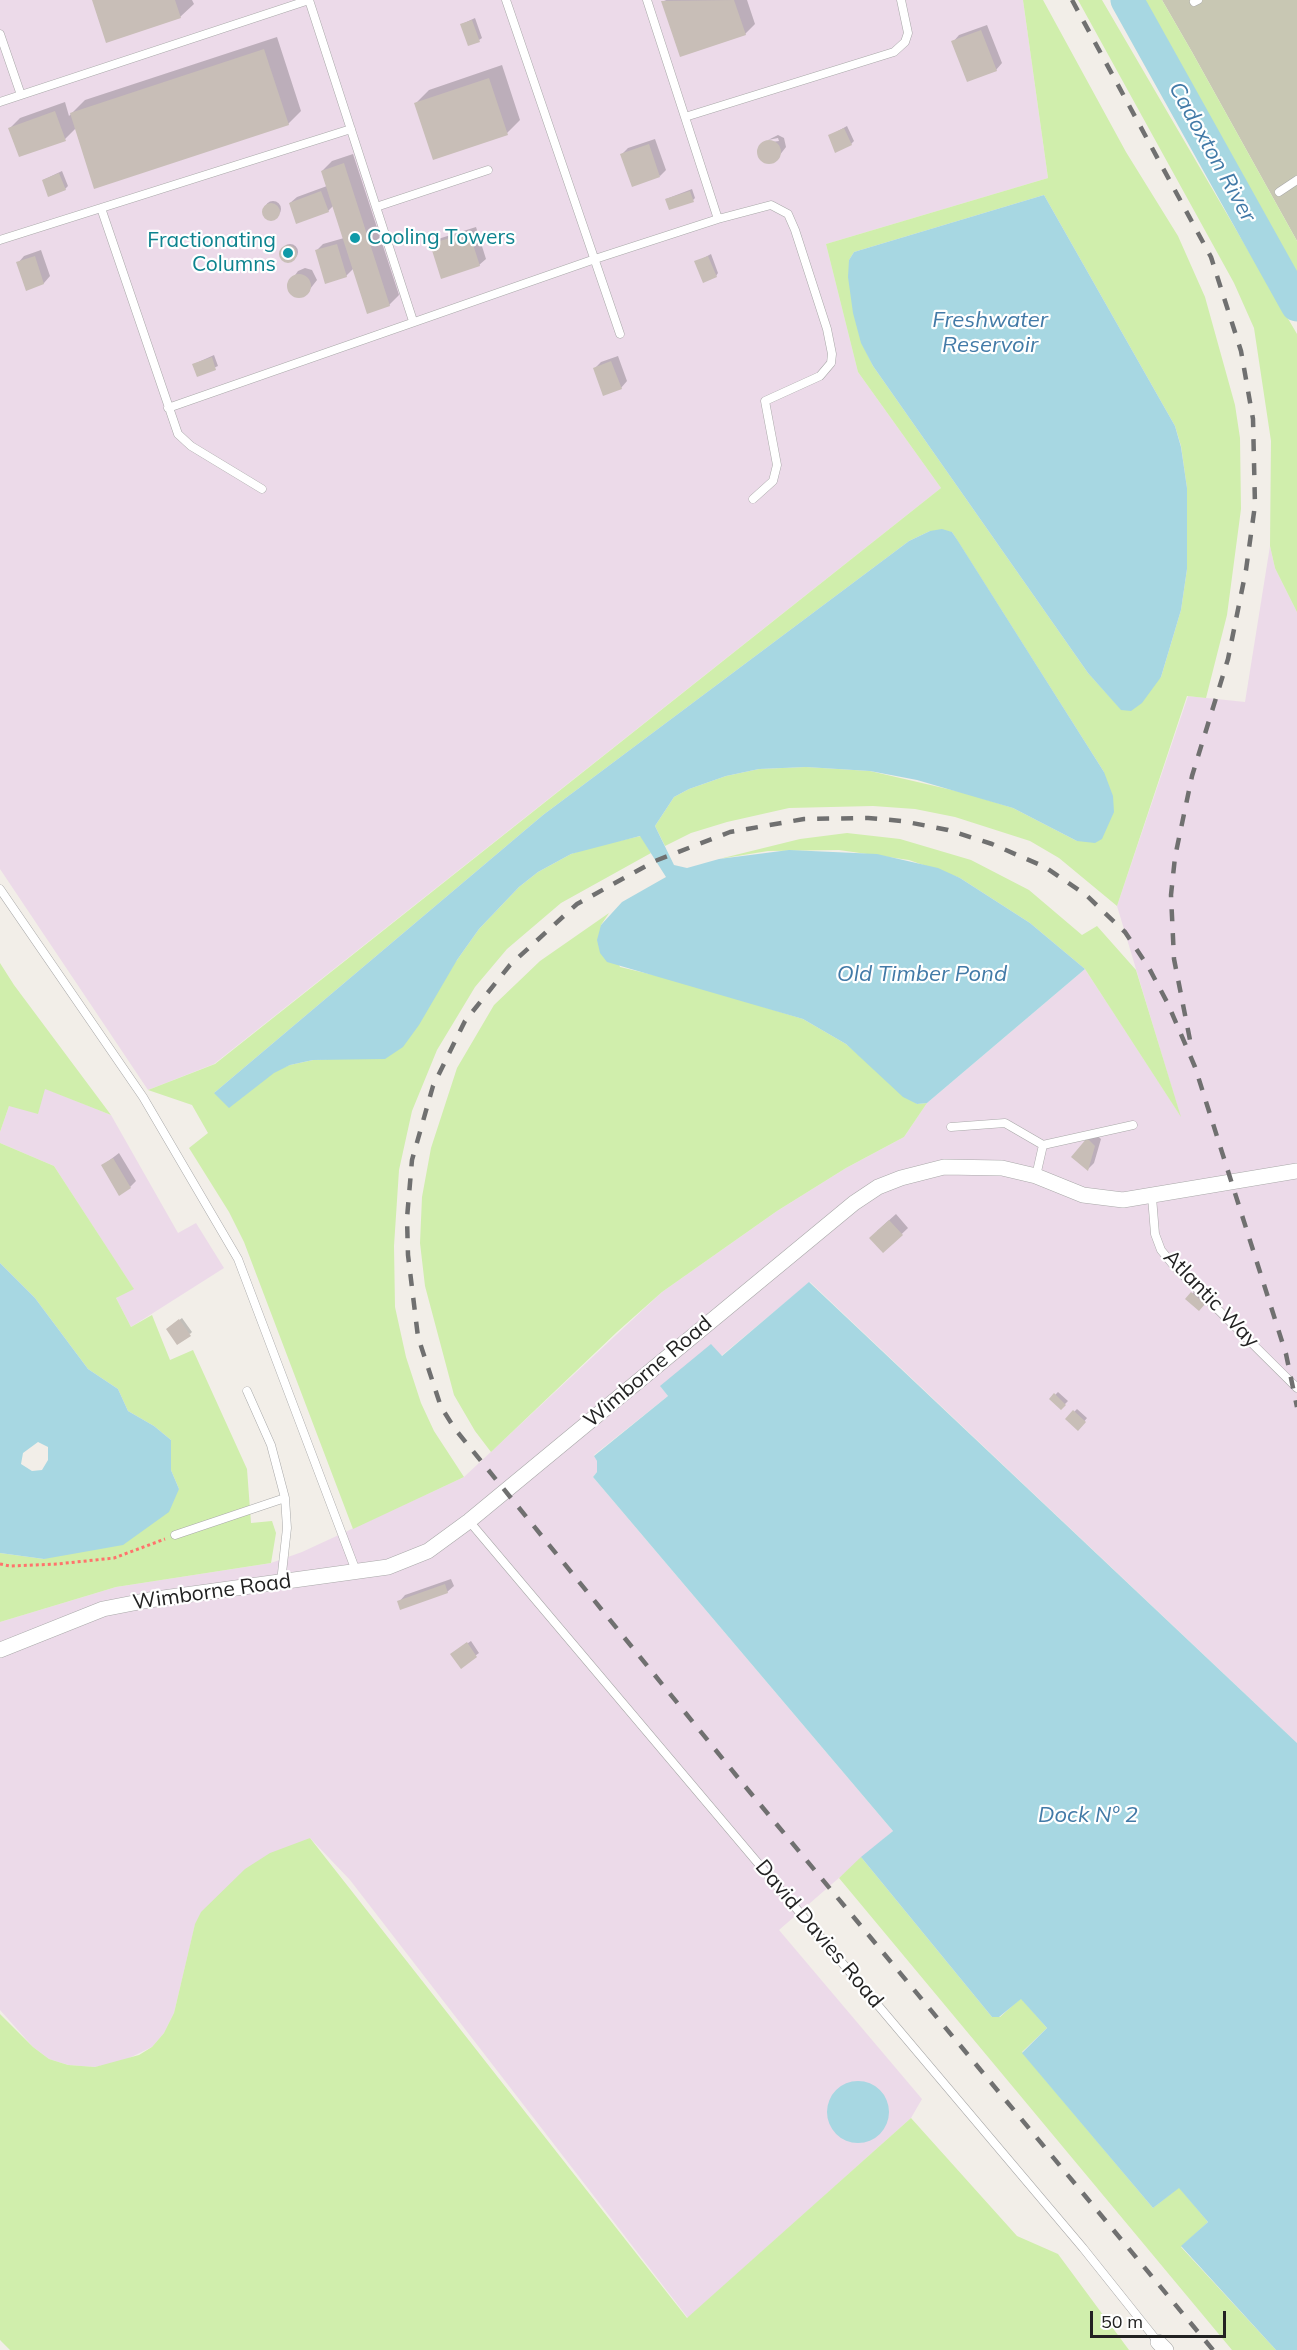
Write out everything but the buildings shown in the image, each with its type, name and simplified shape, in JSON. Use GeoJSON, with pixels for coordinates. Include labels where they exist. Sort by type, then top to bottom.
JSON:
{"type":"FeatureCollection","features":[{"type":"Feature","properties":{"kind":"street","name":"Wimborne Road"},"geometry":{"type":"LineString","coordinates":[[0,1650],[103,1609],[149,1600],[388,1567],[428,1551],[469,1521],[754,1284],[878,1187],[916,1173],[954,1166],[1002,1168],[1036,1176],[1094,1198],[1123,1200],[1152,1197],[1297,1171]]}},
{"type":"Feature","properties":{"kind":"lane"},"geometry":{"type":"LineString","coordinates":[[0,102],[309,0],[413,321]]}},
{"type":"Feature","properties":{"kind":"lane"},"geometry":{"type":"LineString","coordinates":[[506,0],[620,334]]}},
{"type":"Feature","properties":{"kind":"lane"},"geometry":{"type":"LineString","coordinates":[[647,0],[718,219]]}},
{"type":"Feature","properties":{"kind":"lane"},"geometry":{"type":"LineString","coordinates":[[685,117],[894,52],[902,47],[908,33],[901,0]]}},
{"type":"Feature","properties":{"kind":"lane"},"geometry":{"type":"LineString","coordinates":[[0,33],[21,95]]}},
{"type":"Feature","properties":{"kind":"lane"},"geometry":{"type":"LineString","coordinates":[[0,240],[351,129]]}},
{"type":"Feature","properties":{"kind":"lane"},"geometry":{"type":"LineString","coordinates":[[376,207],[488,170]]}},
{"type":"Feature","properties":{"kind":"lane"},"geometry":{"type":"LineString","coordinates":[[1279,192],[1297,180]]}},
{"type":"Feature","properties":{"kind":"lane"},"geometry":{"type":"LineString","coordinates":[[168,408],[595,259],[718,219],[765,206],[777,207],[788,214],[816,296],[832,354],[831,363],[820,376],[765,401],[777,465],[773,481],[753,500]]}},
{"type":"Feature","properties":{"kind":"lane"},"geometry":{"type":"LineString","coordinates":[[101,208],[173,424],[183,440],[262,489]]}},
{"type":"Feature","properties":{"kind":"lane"},"geometry":{"type":"LineString","coordinates":[[0,889],[143,1097],[238,1259],[344,1533],[356,1571]]}},
{"type":"Feature","properties":{"kind":"lane"},"geometry":{"type":"LineString","coordinates":[[951,1126],[1005,1123],[1042,1145],[1133,1125]]}},
{"type":"Feature","properties":{"kind":"lane"},"geometry":{"type":"LineString","coordinates":[[1036,1176],[1042,1145]]}},
{"type":"Feature","properties":{"kind":"lane","name":"Atlantic Way"},"geometry":{"type":"LineString","coordinates":[[1152,1197],[1155,1234],[1167,1258],[1297,1388]]}},
{"type":"Feature","properties":{"kind":"lane"},"geometry":{"type":"LineString","coordinates":[[247,1391],[271,1444],[285,1498],[287,1528],[280,1582]]}},
{"type":"Feature","properties":{"kind":"lane"},"geometry":{"type":"LineString","coordinates":[[175,1535],[285,1498]]}},
{"type":"Feature","properties":{"kind":"lane","name":"David Davies Road"},"geometry":{"type":"LineString","coordinates":[[469,1521],[1083,2248],[1162,2346]]}},
{"type":"Feature","properties":{"kind":"path"},"geometry":{"type":"LineString","coordinates":[[0,1564],[10,1566],[57,1564],[114,1558],[175,1535]]}},
{"type":"Feature","properties":{"kind":"shaded area"},"geometry":{"type":"Polygon","coordinates":[[[0,0],[1023,0],[1048,178],[826,244],[858,372],[941,488],[214,1064],[148,1090],[0,869],[0,0]]]}},
{"type":"Feature","properties":{"kind":"shaded area"},"geometry":{"type":"Polygon","coordinates":[[[1162,0],[1297,0],[1297,241],[1192,52],[1162,0]]]}},
{"type":"Feature","properties":{"kind":"shaded area"},"geometry":{"type":"Polygon","coordinates":[[[1270,546],[1275,568],[1297,612],[1297,1743],[810,1282],[721,1356],[711,1345],[661,1387],[668,1396],[594,1455],[597,1461],[597,1472],[593,1477],[893,1831],[779,1930],[922,2099],[911,2118],[688,2318],[350,1880],[310,1838],[195,1925],[174,2013],[164,2033],[152,2047],[121,2062],[95,2067],[68,2065],[49,2059],[33,2047],[0,2010],[0,1622],[116,1587],[271,1563],[302,1552],[464,1477],[662,1292],[777,1211],[846,1168],[904,1137],[927,1103],[1085,969],[1180,1115],[1117,906],[1188,696],[1245,702],[1270,546]]]}},
{"type":"Feature","properties":{"kind":"shaded area"},"geometry":{"type":"Polygon","coordinates":[[[44,1088],[111,1115],[178,1233],[196,1223],[224,1268],[131,1327],[116,1298],[133,1288],[54,1166],[0,1143],[0,1132],[9,1106],[44,1088]]]}},
{"type":"Feature","properties":{"kind":"green space"},"geometry":{"type":"Polygon","coordinates":[[[1023,0],[1043,0],[1126,152],[1178,236],[1205,297],[1235,405],[1240,438],[1241,509],[1227,615],[1206,698],[1187,696],[1117,906],[1059,858],[1030,841],[955,817],[915,809],[873,806],[789,808],[691,833],[665,846],[655,826],[674,797],[689,789],[726,776],[759,769],[806,767],[870,771],[965,793],[1013,808],[1077,841],[1104,772],[952,532],[930,531],[909,541],[543,815],[214,1093],[290,1065],[313,1060],[342,1058],[457,960],[479,929],[519,887],[538,872],[571,854],[591,847],[641,836],[651,853],[561,903],[507,949],[475,987],[437,1050],[412,1111],[399,1170],[394,1246],[395,1307],[406,1357],[421,1403],[434,1431],[464,1477],[353,1529],[244,1242],[229,1212],[189,1148],[208,1133],[192,1105],[148,1090],[215,1064],[941,488],[858,372],[826,244],[1048,178],[1023,0]],[[1044,195],[854,252],[849,260],[862,343],[873,366],[1088,673],[1121,709],[1161,677],[1181,610],[1187,569],[1187,488],[1181,446],[1175,426],[1044,195]]]}},
{"type":"Feature","properties":{"kind":"green space"},"geometry":{"type":"Polygon","coordinates":[[[1078,0],[1102,0],[1297,334],[1297,612],[1275,568],[1270,546],[1271,441],[1254,328],[1234,283],[1078,0]]]}},
{"type":"Feature","properties":{"kind":"green space"},"geometry":{"type":"Polygon","coordinates":[[[1141,0],[1162,0],[1192,52],[1297,241],[1297,279],[1141,0]]]}},
{"type":"Feature","properties":{"kind":"green space"},"geometry":{"type":"Polygon","coordinates":[[[847,833],[900,839],[971,860],[1029,890],[1082,935],[1097,926],[1136,970],[1181,1117],[1085,969],[1030,923],[960,878],[909,860],[839,850],[768,851],[719,859],[800,839],[847,833]]]}},
{"type":"Feature","properties":{"kind":"green space"},"geometry":{"type":"Polygon","coordinates":[[[609,913],[601,925],[620,967],[679,981],[803,1019],[846,1044],[917,1104],[927,1103],[904,1137],[846,1168],[777,1211],[662,1292],[491,1452],[475,1431],[454,1395],[425,1286],[420,1243],[422,1197],[431,1148],[457,1068],[494,1005],[540,961],[609,913]]]}},
{"type":"Feature","properties":{"kind":"green space"},"geometry":{"type":"Polygon","coordinates":[[[0,963],[111,1115],[45,1089],[38,1114],[9,1106],[0,1132],[0,963]]]}},
{"type":"Feature","properties":{"kind":"green space"},"geometry":{"type":"Polygon","coordinates":[[[0,1143],[54,1166],[134,1289],[116,1298],[131,1327],[152,1315],[170,1360],[193,1350],[247,1469],[251,1523],[272,1521],[276,1533],[271,1563],[116,1587],[0,1622],[0,1553],[44,1559],[179,1489],[171,1470],[171,1440],[154,1426],[128,1411],[118,1389],[88,1369],[35,1298],[0,1263],[0,1143]]]}},
{"type":"Feature","properties":{"kind":"green space"},"geometry":{"type":"Polygon","coordinates":[[[310,1838],[687,2318],[911,2118],[1017,2236],[1058,2254],[1129,2350],[10,2350],[0,2340],[0,2014],[33,2047],[49,2059],[68,2065],[95,2067],[139,2055],[152,2047],[164,2033],[174,2013],[195,1924],[201,1912],[245,1869],[270,1853],[310,1838]]]}},
{"type":"Feature","properties":{"kind":"green space"},"geometry":{"type":"Polygon","coordinates":[[[861,1857],[992,2017],[1000,2017],[1021,1998],[1047,2028],[1022,2052],[1153,2208],[1179,2187],[1208,2222],[1181,2247],[1276,2350],[1232,2350],[839,1878],[861,1857]]]}},
{"type":"Feature","properties":{"kind":"water","name":"Freshwater Reservoir"},"geometry":{"type":"Polygon","coordinates":[[[1044,195],[1175,426],[1181,447],[1187,488],[1187,569],[1181,610],[1161,677],[1142,703],[1131,711],[1121,710],[1088,673],[873,366],[861,343],[853,313],[848,277],[849,260],[854,252],[1044,195]]]}},
{"type":"Feature","properties":{"kind":"water","name":"Old Timber Pond"},"geometry":{"type":"Polygon","coordinates":[[[942,529],[952,532],[958,541],[1104,772],[1113,796],[1114,812],[1102,839],[1095,843],[1077,841],[1013,808],[917,780],[870,771],[806,767],[759,769],[726,776],[689,789],[674,797],[655,826],[674,865],[687,868],[719,859],[789,850],[877,854],[938,868],[960,878],[1030,923],[1085,969],[927,1103],[917,1104],[903,1097],[846,1044],[803,1019],[607,962],[600,953],[597,940],[601,925],[622,902],[666,877],[640,836],[571,854],[538,872],[519,887],[479,929],[403,1047],[385,1059],[313,1060],[290,1065],[274,1073],[229,1108],[214,1093],[543,815],[909,541],[930,531],[942,529]]]}},
{"type":"Feature","properties":{"kind":"water"},"geometry":{"type":"Polygon","coordinates":[[[0,1263],[35,1298],[88,1369],[118,1389],[128,1411],[154,1426],[171,1440],[171,1470],[179,1489],[169,1512],[123,1545],[44,1559],[0,1553],[0,1263]],[[38,1442],[23,1453],[21,1464],[32,1471],[42,1470],[48,1460],[48,1447],[38,1442]]]}},
{"type":"Feature","properties":{"kind":"water","name":"Dock Nº 2"},"geometry":{"type":"Polygon","coordinates":[[[809,1282],[1297,1743],[1297,2350],[1276,2350],[1181,2246],[1208,2222],[1179,2188],[1153,2208],[1022,2053],[1047,2028],[1021,1999],[999,2017],[992,2017],[861,1857],[893,1831],[593,1477],[597,1472],[597,1461],[594,1456],[668,1396],[660,1386],[711,1344],[722,1356],[809,1282]]]}},
{"type":"Feature","properties":{"kind":"water"},"geometry":{"type":"Polygon","coordinates":[[[858,2081],[870,2083],[880,2090],[887,2100],[889,2112],[887,2124],[880,2134],[870,2141],[858,2143],[846,2141],[836,2134],[829,2124],[827,2112],[829,2100],[836,2090],[846,2083],[858,2081]]]}},
{"type":"Feature","properties":{"kind":"waterway","name":"Cadoxton River"},"geometry":{"type":"LineString","coordinates":[[1127,0],[1297,305]]}},
{"type":"Feature","properties":{"kind":"railway"},"geometry":{"type":"LineString","coordinates":[[1072,0],[1211,257],[1241,351],[1253,419],[1255,505],[1246,570],[1228,659],[1192,776],[1175,857],[1171,895],[1174,959],[1190,1040]]}},
{"type":"Feature","properties":{"kind":"railway"},"geometry":{"type":"LineString","coordinates":[[1213,2350],[744,1785],[455,1429],[441,1407],[418,1337],[408,1255],[407,1218],[412,1160],[433,1086],[465,1021],[510,965],[577,904],[655,861],[730,832],[804,819],[868,818],[902,821],[948,830],[992,844],[1045,867],[1086,895],[1125,932],[1149,968],[1168,1004],[1195,1067],[1286,1354],[1297,1407]]}},
{"type":"Feature","properties":{"kind":"place","name":"Cooling Towers"},"geometry":{"type":"Point","coordinates":[355,238]}},
{"type":"Feature","properties":{"kind":"place","name":"Fractionating Columns"},"geometry":{"type":"Point","coordinates":[288,253]}}]}
